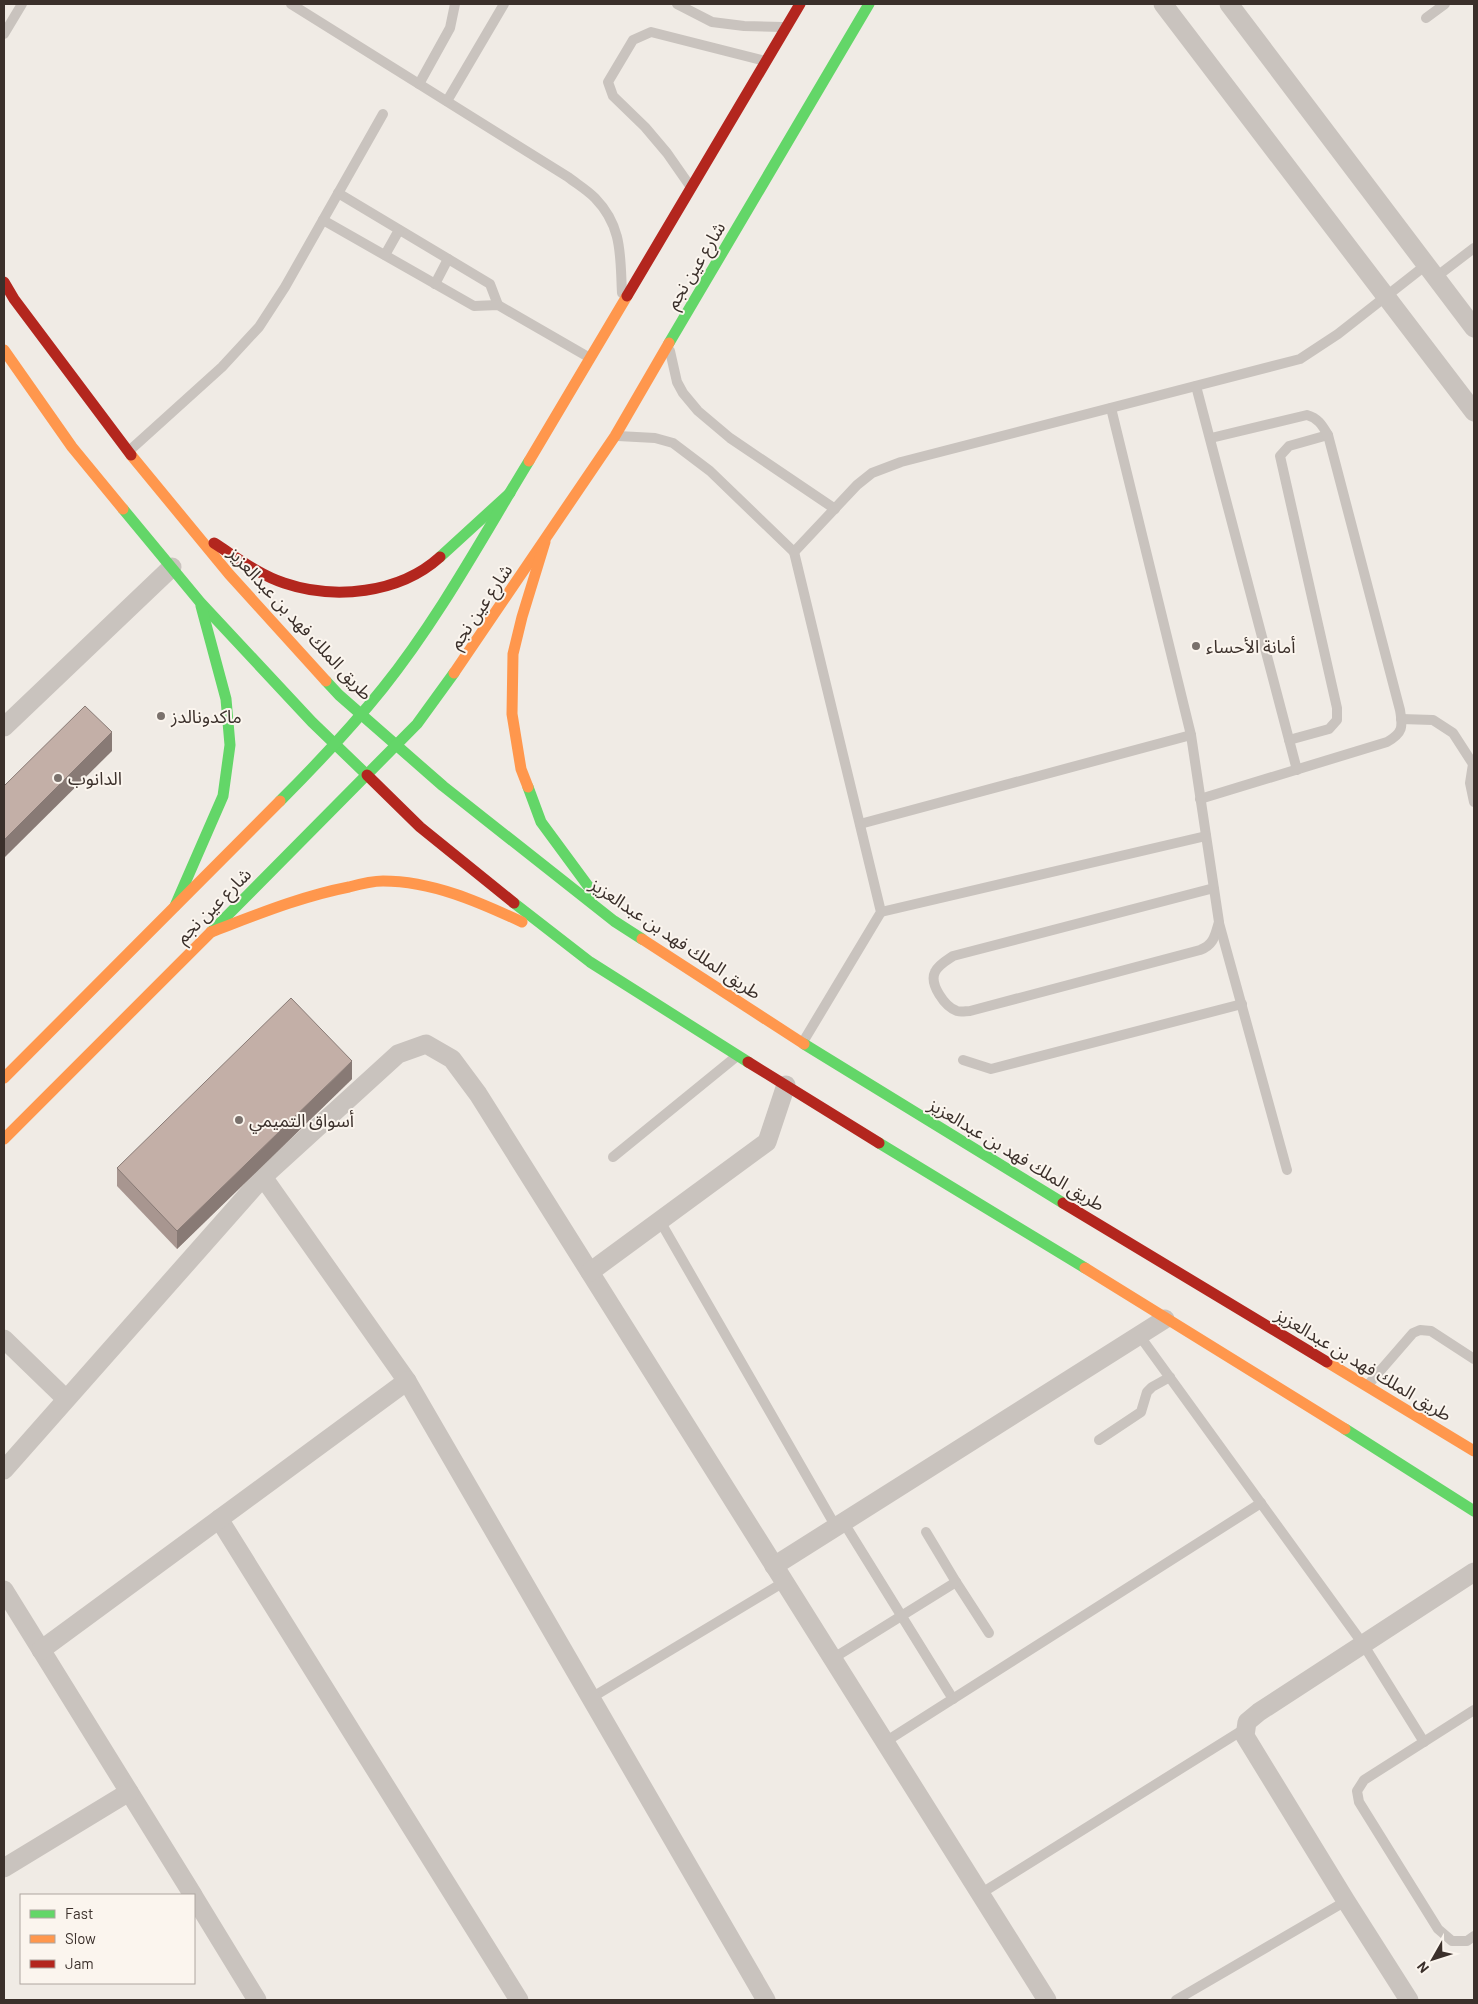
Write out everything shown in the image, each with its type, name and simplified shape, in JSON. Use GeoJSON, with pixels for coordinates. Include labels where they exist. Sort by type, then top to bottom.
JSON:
{"type":"FeatureCollection","features":[{"type":"Feature","properties":{"kind":"main road","name":"شارع عين نجم"},"geometry":{"type":"LineString","coordinates":[[4,1078],[309,772],[379,692],[436,614],[692,190],[800,4]]}},
{"type":"Feature","properties":{"kind":"main road","name":"شارع عين نجم"},"geometry":{"type":"LineString","coordinates":[[4,1139],[416,724],[472,649],[615,436],[869,4]]}},
{"type":"Feature","properties":{"kind":"main road","name":"طريق الملك فهد بن عبدالعزيز"},"geometry":{"type":"LineString","coordinates":[[4,282],[14,299],[128,452],[230,574],[333,688],[450,792],[614,921],[803,1043],[1474,1451]]}},
{"type":"Feature","properties":{"kind":"main road"},"geometry":{"type":"LineString","coordinates":[[4,350],[72,446],[200,602],[312,722],[420,826],[563,941],[590,962],[738,1056],[1306,1404],[1474,1511]]}},
{"type":"Feature","properties":{"kind":"main road"},"geometry":{"type":"LineString","coordinates":[[194,530],[248,565],[283,583],[323,592],[361,592],[396,583],[429,567],[510,493]]}},
{"type":"Feature","properties":{"kind":"main road"},"geometry":{"type":"LineString","coordinates":[[545,542],[513,654],[512,714],[521,769],[541,822],[614,921]]}},
{"type":"Feature","properties":{"kind":"main road"},"geometry":{"type":"LineString","coordinates":[[175,906],[223,796],[230,745],[226,699],[200,602]]}},
{"type":"Feature","properties":{"kind":"main road"},"geometry":{"type":"LineString","coordinates":[[211,932],[290,902],[338,888],[383,881],[432,888],[476,900],[563,941]]}},
{"type":"Feature","properties":{"kind":"street"},"geometry":{"type":"LineString","coordinates":[[1163,4],[1474,412]]}},
{"type":"Feature","properties":{"kind":"street"},"geometry":{"type":"LineString","coordinates":[[1229,4],[1474,328]]}},
{"type":"Feature","properties":{"kind":"street"},"geometry":{"type":"LineString","coordinates":[[4,727],[172,567]]}},
{"type":"Feature","properties":{"kind":"street"},"geometry":{"type":"LineString","coordinates":[[4,1470],[263,1177],[398,1054],[426,1044],[452,1059],[478,1094],[1047,2000]]}},
{"type":"Feature","properties":{"kind":"street"},"geometry":{"type":"LineString","coordinates":[[590,1272],[768,1142],[786,1085]]}},
{"type":"Feature","properties":{"kind":"street"},"geometry":{"type":"LineString","coordinates":[[263,1177],[407,1382],[766,2000]]}},
{"type":"Feature","properties":{"kind":"street"},"geometry":{"type":"LineString","coordinates":[[774,1566],[1165,1319]]}},
{"type":"Feature","properties":{"kind":"street"},"geometry":{"type":"LineString","coordinates":[[4,1339],[66,1399]]}},
{"type":"Feature","properties":{"kind":"street"},"geometry":{"type":"LineString","coordinates":[[41,1650],[407,1382]]}},
{"type":"Feature","properties":{"kind":"street"},"geometry":{"type":"LineString","coordinates":[[219,1519],[519,2000]]}},
{"type":"Feature","properties":{"kind":"street"},"geometry":{"type":"LineString","coordinates":[[1409,2000],[1245,1736],[1246,1728],[1247,1722],[1259,1712],[1474,1572]]}},
{"type":"Feature","properties":{"kind":"street"},"geometry":{"type":"LineString","coordinates":[[4,1590],[192,1894]]}},
{"type":"Feature","properties":{"kind":"street"},"geometry":{"type":"LineString","coordinates":[[4,1868],[128,1792]]}},
{"type":"Feature","properties":{"kind":"street"},"geometry":{"type":"LineString","coordinates":[[195,1899],[258,2000]]}},
{"type":"Feature","properties":{"kind":"lane"},"geometry":{"type":"LineString","coordinates":[[4,34],[22,4]]}},
{"type":"Feature","properties":{"kind":"lane"},"geometry":{"type":"LineString","coordinates":[[291,4],[568,176],[595,198],[611,218],[620,241],[622,306]]}},
{"type":"Feature","properties":{"kind":"lane"},"geometry":{"type":"LineString","coordinates":[[420,84],[450,28],[455,4]]}},
{"type":"Feature","properties":{"kind":"lane"},"geometry":{"type":"LineString","coordinates":[[447,101],[504,4]]}},
{"type":"Feature","properties":{"kind":"lane"},"geometry":{"type":"LineString","coordinates":[[677,4],[712,22],[744,26],[786,27]]}},
{"type":"Feature","properties":{"kind":"lane"},"geometry":{"type":"LineString","coordinates":[[1426,18],[1445,4]]}},
{"type":"Feature","properties":{"kind":"lane"},"geometry":{"type":"LineString","coordinates":[[692,190],[667,152],[645,127],[613,96],[608,82],[619,62],[633,40],[651,32],[766,62]]}},
{"type":"Feature","properties":{"kind":"lane"},"geometry":{"type":"LineString","coordinates":[[128,452],[222,367],[259,327],[285,287],[383,114]]}},
{"type":"Feature","properties":{"kind":"lane"},"geometry":{"type":"LineString","coordinates":[[338,193],[490,284],[498,305]]}},
{"type":"Feature","properties":{"kind":"lane"},"geometry":{"type":"LineString","coordinates":[[323,220],[474,306],[498,305],[591,359]]}},
{"type":"Feature","properties":{"kind":"lane"},"geometry":{"type":"LineString","coordinates":[[385,255],[399,230]]}},
{"type":"Feature","properties":{"kind":"lane"},"geometry":{"type":"LineString","coordinates":[[794,552],[857,485],[872,473],[901,462],[1300,359],[1338,334],[1386,296],[1474,248]]}},
{"type":"Feature","properties":{"kind":"lane"},"geometry":{"type":"LineString","coordinates":[[435,284],[448,259]]}},
{"type":"Feature","properties":{"kind":"lane"},"geometry":{"type":"LineString","coordinates":[[668,344],[678,382],[683,393],[698,412],[730,438],[835,509]]}},
{"type":"Feature","properties":{"kind":"lane"},"geometry":{"type":"LineString","coordinates":[[1196,386],[1296,770]]}},
{"type":"Feature","properties":{"kind":"lane"},"geometry":{"type":"LineString","coordinates":[[1111,408],[1191,735],[1219,922],[1287,1170]]}},
{"type":"Feature","properties":{"kind":"lane"},"geometry":{"type":"LineString","coordinates":[[1200,799],[1387,742],[1397,737],[1402,726],[1328,435],[1315,417],[1307,415],[1211,438]]}},
{"type":"Feature","properties":{"kind":"lane"},"geometry":{"type":"LineString","coordinates":[[1289,740],[1329,729],[1337,720],[1338,708],[1280,456],[1289,446],[1328,435]]}},
{"type":"Feature","properties":{"kind":"lane"},"geometry":{"type":"LineString","coordinates":[[615,436],[655,438],[673,443],[710,471],[794,552],[882,912],[803,1043]]}},
{"type":"Feature","properties":{"kind":"lane"},"geometry":{"type":"LineString","coordinates":[[1401,720],[1433,720],[1453,733],[1474,764],[1470,784],[1474,802]]}},
{"type":"Feature","properties":{"kind":"lane"},"geometry":{"type":"LineString","coordinates":[[860,824],[1191,735]]}},
{"type":"Feature","properties":{"kind":"lane"},"geometry":{"type":"LineString","coordinates":[[882,912],[1206,836]]}},
{"type":"Feature","properties":{"kind":"lane"},"geometry":{"type":"LineString","coordinates":[[1214,888],[953,956],[937,969],[934,978],[947,1004],[957,1011],[970,1011],[1208,947],[1215,936],[1219,922]]}},
{"type":"Feature","properties":{"kind":"lane"},"geometry":{"type":"LineString","coordinates":[[963,1060],[992,1069],[1242,1004]]}},
{"type":"Feature","properties":{"kind":"lane"},"geometry":{"type":"LineString","coordinates":[[613,1157],[738,1056]]}},
{"type":"Feature","properties":{"kind":"lane"},"geometry":{"type":"LineString","coordinates":[[660,1221],[840,1525],[901,1615],[953,1699]]}},
{"type":"Feature","properties":{"kind":"lane"},"geometry":{"type":"LineString","coordinates":[[1367,1387],[1413,1333],[1420,1330],[1431,1331],[1474,1359]]}},
{"type":"Feature","properties":{"kind":"lane"},"geometry":{"type":"LineString","coordinates":[[1139,1335],[1363,1644],[1424,1742]]}},
{"type":"Feature","properties":{"kind":"lane"},"geometry":{"type":"LineString","coordinates":[[1099,1440],[1141,1412],[1147,1392],[1170,1377]]}},
{"type":"Feature","properties":{"kind":"lane"},"geometry":{"type":"LineString","coordinates":[[885,1742],[1261,1504]]}},
{"type":"Feature","properties":{"kind":"lane"},"geometry":{"type":"LineString","coordinates":[[926,1532],[989,1633]]}},
{"type":"Feature","properties":{"kind":"lane"},"geometry":{"type":"LineString","coordinates":[[591,1698],[784,1582]]}},
{"type":"Feature","properties":{"kind":"lane"},"geometry":{"type":"LineString","coordinates":[[832,1659],[956,1582]]}},
{"type":"Feature","properties":{"kind":"lane"},"geometry":{"type":"LineString","coordinates":[[1474,1710],[1364,1780],[1357,1791],[1359,1802],[1438,1929],[1452,1941],[1467,1941],[1474,1936]]}},
{"type":"Feature","properties":{"kind":"lane"},"geometry":{"type":"LineString","coordinates":[[980,1894],[1246,1728]]}},
{"type":"Feature","properties":{"kind":"lane"},"geometry":{"type":"LineString","coordinates":[[1176,2000],[1346,1901]]}},
{"type":"Feature","properties":{"kind":"building","name":"الدانوب"},"geometry":{"type":"Polygon","coordinates":[[[85,706],[112,732],[4,840],[4,786],[85,706]]]}},
{"type":"Feature","properties":{"kind":"building"},"geometry":{"type":"Polygon","coordinates":[[[291,998],[352,1061],[177,1231],[117,1168],[291,998]]]}},
{"type":"Feature","properties":{"kind":"traffic: fast"},"geometry":{"type":"LineString","coordinates":[[669,343],[869,4]]}},
{"type":"Feature","properties":{"kind":"traffic: fast"},"geometry":{"type":"LineString","coordinates":[[280,801],[346,732],[383,688],[423,634],[529,461]]}},
{"type":"Feature","properties":{"kind":"traffic: fast"},"geometry":{"type":"LineString","coordinates":[[440,557],[510,493]]}},
{"type":"Feature","properties":{"kind":"traffic: fast"},"geometry":{"type":"LineString","coordinates":[[123,509],[200,602],[312,722],[367,775]]}},
{"type":"Feature","properties":{"kind":"traffic: fast"},"geometry":{"type":"LineString","coordinates":[[175,906],[223,796],[230,745],[226,699],[201,606]]}},
{"type":"Feature","properties":{"kind":"traffic: fast"},"geometry":{"type":"LineString","coordinates":[[211,932],[417,724],[454,673]]}},
{"type":"Feature","properties":{"kind":"traffic: fast"},"geometry":{"type":"LineString","coordinates":[[326,681],[339,695],[443,786],[614,921],[642,939]]}},
{"type":"Feature","properties":{"kind":"traffic: fast"},"geometry":{"type":"LineString","coordinates":[[528,787],[541,822],[594,894]]}},
{"type":"Feature","properties":{"kind":"traffic: fast"},"geometry":{"type":"LineString","coordinates":[[514,903],[590,962],[748,1062]]}},
{"type":"Feature","properties":{"kind":"traffic: fast"},"geometry":{"type":"LineString","coordinates":[[804,1044],[1063,1203]]}},
{"type":"Feature","properties":{"kind":"traffic: fast"},"geometry":{"type":"LineString","coordinates":[[879,1143],[1085,1268]]}},
{"type":"Feature","properties":{"kind":"traffic: fast"},"geometry":{"type":"LineString","coordinates":[[1345,1429],[1474,1511]]}},
{"type":"Feature","properties":{"kind":"traffic: slow"},"geometry":{"type":"LineString","coordinates":[[529,461],[627,296]]}},
{"type":"Feature","properties":{"kind":"traffic: slow"},"geometry":{"type":"LineString","coordinates":[[454,673],[615,436],[669,343]]}},
{"type":"Feature","properties":{"kind":"traffic: slow"},"geometry":{"type":"LineString","coordinates":[[4,350],[72,447],[123,509]]}},
{"type":"Feature","properties":{"kind":"traffic: slow"},"geometry":{"type":"LineString","coordinates":[[131,455],[229,574],[326,681]]}},
{"type":"Feature","properties":{"kind":"traffic: slow"},"geometry":{"type":"LineString","coordinates":[[528,787],[521,769],[512,714],[513,654],[522,617],[545,542]]}},
{"type":"Feature","properties":{"kind":"traffic: slow"},"geometry":{"type":"LineString","coordinates":[[4,1078],[280,801]]}},
{"type":"Feature","properties":{"kind":"traffic: slow"},"geometry":{"type":"LineString","coordinates":[[211,932],[314,895],[383,881],[419,885],[455,894],[522,922]]}},
{"type":"Feature","properties":{"kind":"traffic: slow"},"geometry":{"type":"LineString","coordinates":[[4,1139],[211,932]]}},
{"type":"Feature","properties":{"kind":"traffic: slow"},"geometry":{"type":"LineString","coordinates":[[642,939],[804,1044]]}},
{"type":"Feature","properties":{"kind":"traffic: slow"},"geometry":{"type":"LineString","coordinates":[[1085,1268],[1345,1429]]}},
{"type":"Feature","properties":{"kind":"traffic: slow"},"geometry":{"type":"LineString","coordinates":[[1327,1362],[1474,1451]]}},
{"type":"Feature","properties":{"kind":"traffic: jam"},"geometry":{"type":"LineString","coordinates":[[627,296],[800,4]]}},
{"type":"Feature","properties":{"kind":"traffic: jam"},"geometry":{"type":"LineString","coordinates":[[4,282],[14,299],[131,455]]}},
{"type":"Feature","properties":{"kind":"traffic: jam"},"geometry":{"type":"LineString","coordinates":[[214,543],[275,580],[303,588],[324,591],[345,592],[386,586],[424,569],[440,557]]}},
{"type":"Feature","properties":{"kind":"traffic: jam"},"geometry":{"type":"LineString","coordinates":[[367,775],[420,827],[514,903]]}},
{"type":"Feature","properties":{"kind":"traffic: jam"},"geometry":{"type":"LineString","coordinates":[[748,1062],[879,1143]]}},
{"type":"Feature","properties":{"kind":"traffic: jam"},"geometry":{"type":"LineString","coordinates":[[1063,1203],[1327,1362]]}},
{"type":"Feature","properties":{"kind":"place","name":"أمانة الأحساء"},"geometry":{"type":"Point","coordinates":[1196,646]}},
{"type":"Feature","properties":{"kind":"place","name":"ماكدونالدز"},"geometry":{"type":"Point","coordinates":[161,716]}},
{"type":"Feature","properties":{"kind":"place","name":"الدانوب"},"geometry":{"type":"Point","coordinates":[58,778]}},
{"type":"Feature","properties":{"kind":"place","name":"أسواق التميمي"},"geometry":{"type":"Point","coordinates":[239,1120]}}]}
